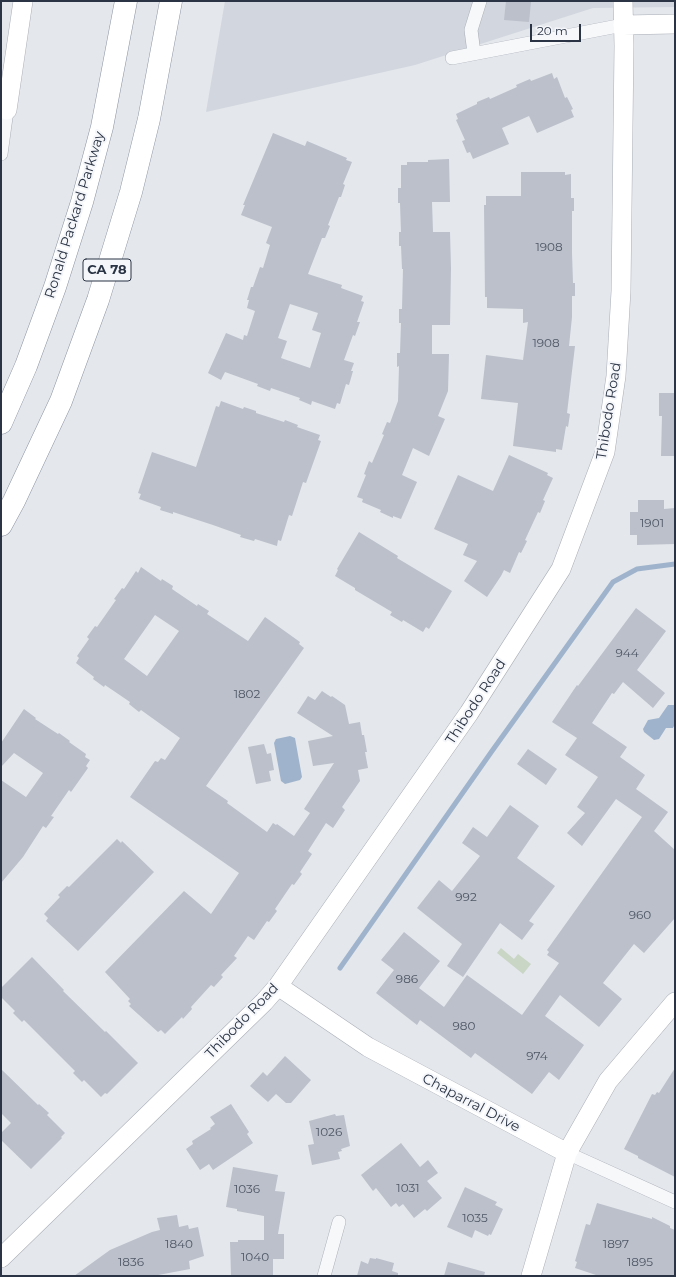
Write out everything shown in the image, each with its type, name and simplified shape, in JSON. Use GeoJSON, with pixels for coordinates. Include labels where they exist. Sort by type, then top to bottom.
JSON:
{"type":"FeatureCollection","features":[{"type":"Feature","properties":{"kind":"highway","name":"Ronald Packard Parkway"},"geometry":{"type":"LineString","coordinates":[[1,423],[26,366],[53,294],[82,202],[102,127],[126,1]]}},
{"type":"Feature","properties":{"kind":"highway","name":"CA 78"},"geometry":{"type":"LineString","coordinates":[[1,525],[14,501],[61,401],[98,300],[131,192],[149,119],[171,1]]}},
{"type":"Feature","properties":{"kind":"street"},"geometry":{"type":"LineString","coordinates":[[1,154],[4,111],[23,1]]}},
{"type":"Feature","properties":{"kind":"street"},"geometry":{"type":"LineString","coordinates":[[474,54],[471,30],[480,1]]}},
{"type":"Feature","properties":{"kind":"street","name":"Thibodo Road"},"geometry":{"type":"LineString","coordinates":[[1,1258],[264,1002],[278,986],[470,713],[561,569],[605,452],[616,376],[621,291],[623,1]]}},
{"type":"Feature","properties":{"kind":"street"},"geometry":{"type":"LineString","coordinates":[[452,58],[623,25],[675,24]]}},
{"type":"Feature","properties":{"kind":"street","name":"Chaparral Drive"},"geometry":{"type":"LineString","coordinates":[[278,986],[368,1047],[567,1153],[675,1202]]}},
{"type":"Feature","properties":{"kind":"street"},"geometry":{"type":"LineString","coordinates":[[531,1276],[567,1153],[608,1081],[675,1002]]}},
{"type":"Feature","properties":{"kind":"street"},"geometry":{"type":"LineString","coordinates":[[324,1276],[338,1222]]}},
{"type":"Feature","properties":{"kind":"shaded area"},"geometry":{"type":"Polygon","coordinates":[[[225,1],[675,1],[675,7],[593,8],[415,65],[206,112],[225,1]]]}},
{"type":"Feature","properties":{"kind":"green space"},"geometry":{"type":"Polygon","coordinates":[[[501,948],[514,959],[518,954],[531,964],[523,974],[497,953],[501,948]]]}},
{"type":"Feature","properties":{"kind":"water"},"geometry":{"type":"Polygon","coordinates":[[[668,705],[675,705],[675,724],[673,728],[666,728],[659,739],[654,740],[644,732],[643,729],[648,720],[659,718],[668,705]]]}},
{"type":"Feature","properties":{"kind":"water"},"geometry":{"type":"Polygon","coordinates":[[[290,736],[295,738],[302,777],[300,780],[285,784],[281,781],[274,743],[276,739],[290,736]]]}},
{"type":"Feature","properties":{"kind":"building"},"geometry":{"type":"Polygon","coordinates":[[[506,1],[531,2],[529,22],[504,20],[506,1]]]}},
{"type":"Feature","properties":{"kind":"building"},"geometry":{"type":"Polygon","coordinates":[[[552,73],[554,79],[557,77],[565,98],[567,97],[573,109],[571,110],[574,117],[537,133],[529,116],[502,128],[509,144],[473,159],[470,152],[467,153],[462,141],[465,140],[456,120],[458,119],[456,114],[477,104],[477,102],[489,97],[490,99],[517,87],[516,85],[530,79],[531,81],[552,73]]]}},
{"type":"Feature","properties":{"kind":"building"},"geometry":{"type":"Polygon","coordinates":[[[273,133],[305,146],[307,141],[347,158],[346,160],[352,162],[343,184],[345,185],[341,197],[339,197],[328,225],[330,226],[325,238],[322,238],[308,274],[342,285],[341,288],[363,296],[361,301],[364,302],[357,322],[360,322],[355,336],[353,335],[344,360],[354,363],[351,371],[353,371],[349,385],[346,384],[340,404],[337,403],[335,409],[312,401],[311,405],[299,400],[300,398],[271,388],[270,391],[257,386],[258,384],[225,372],[221,380],[208,373],[226,333],[243,340],[244,335],[247,336],[255,311],[247,308],[249,300],[247,300],[260,267],[263,268],[270,245],[266,243],[272,227],[241,215],[245,205],[243,205],[273,133]],[[290,304],[278,338],[287,341],[281,358],[310,368],[321,333],[312,330],[318,313],[290,304]]]}},
{"type":"Feature","properties":{"kind":"building"},"geometry":{"type":"Polygon","coordinates":[[[449,159],[450,202],[432,202],[433,232],[450,232],[450,325],[432,325],[432,354],[449,354],[448,391],[438,416],[445,419],[429,456],[413,448],[402,475],[417,482],[401,519],[393,516],[393,518],[380,512],[381,510],[362,502],[363,499],[357,497],[366,475],[364,474],[369,461],[372,463],[384,435],[382,434],[387,422],[390,423],[398,401],[399,366],[397,367],[397,353],[400,353],[401,323],[399,323],[399,309],[402,309],[403,269],[401,246],[399,246],[399,232],[401,232],[400,203],[398,203],[398,188],[401,188],[401,165],[407,165],[407,162],[428,162],[428,160],[449,159]]]}},
{"type":"Feature","properties":{"kind":"building"},"geometry":{"type":"Polygon","coordinates":[[[521,172],[565,172],[565,175],[571,174],[571,198],[574,198],[574,211],[572,211],[572,253],[575,296],[572,296],[572,317],[569,346],[575,346],[567,413],[570,414],[568,427],[566,426],[562,450],[556,449],[556,452],[513,446],[518,403],[481,399],[486,355],[523,360],[528,322],[523,323],[523,309],[487,308],[487,297],[485,297],[484,205],[486,205],[486,196],[521,196],[521,172]]]}},
{"type":"Feature","properties":{"kind":"building"},"geometry":{"type":"Polygon","coordinates":[[[659,393],[675,393],[675,456],[661,456],[662,416],[659,416],[659,393]]]}},
{"type":"Feature","properties":{"kind":"building"},"geometry":{"type":"Polygon","coordinates":[[[221,401],[243,409],[244,407],[256,411],[256,413],[284,422],[285,420],[298,425],[297,427],[320,435],[318,440],[321,441],[306,483],[303,482],[292,516],[289,515],[281,541],[278,540],[277,546],[255,539],[254,541],[240,537],[241,535],[213,525],[173,512],[173,514],[160,510],[161,507],[139,499],[141,494],[138,493],[152,452],[196,467],[216,406],[219,407],[221,401]]]}},
{"type":"Feature","properties":{"kind":"building"},"geometry":{"type":"Polygon","coordinates":[[[509,455],[548,473],[547,475],[553,478],[543,500],[545,501],[540,513],[538,512],[525,540],[527,541],[521,553],[519,552],[510,573],[504,570],[487,597],[464,581],[477,561],[463,555],[468,544],[434,529],[458,475],[493,491],[509,455]]]}},
{"type":"Feature","properties":{"kind":"building"},"geometry":{"type":"Polygon","coordinates":[[[638,500],[664,500],[664,509],[675,508],[675,544],[637,545],[637,535],[630,535],[630,512],[638,512],[638,500]]]}},
{"type":"Feature","properties":{"kind":"building"},"geometry":{"type":"Polygon","coordinates":[[[359,532],[398,556],[397,558],[452,591],[429,629],[426,627],[423,632],[403,620],[402,622],[390,615],[392,612],[335,576],[338,570],[337,569],[359,532]]]}},
{"type":"Feature","properties":{"kind":"building"},"geometry":{"type":"Polygon","coordinates":[[[141,567],[161,581],[162,579],[173,586],[172,589],[197,606],[198,604],[209,611],[207,614],[248,641],[265,617],[300,642],[299,644],[304,648],[206,786],[228,801],[227,803],[267,832],[273,823],[276,825],[277,824],[294,836],[310,813],[304,809],[334,763],[313,766],[308,741],[333,736],[297,713],[308,696],[315,700],[322,691],[345,705],[349,724],[360,722],[367,752],[365,752],[368,768],[358,770],[360,781],[342,807],[345,810],[333,828],[326,823],[308,851],[312,854],[300,872],[302,874],[294,885],[292,884],[275,909],[277,911],[269,922],[267,921],[254,940],[248,936],[234,956],[237,958],[221,975],[223,977],[214,987],[211,985],[191,1007],[192,1009],[183,1019],[182,1017],[165,1034],[161,1030],[158,1032],[129,1006],[131,1004],[128,1001],[130,999],[105,972],[184,891],[211,914],[239,873],[130,797],[155,761],[158,762],[161,758],[165,760],[180,738],[141,710],[139,712],[129,704],[130,702],[105,685],[104,687],[76,663],[79,658],[77,656],[89,639],[87,637],[95,626],[97,627],[116,600],[114,599],[122,588],[124,589],[136,571],[138,573],[141,567]],[[155,615],[124,659],[147,676],[179,631],[155,615]]]}},
{"type":"Feature","properties":{"kind":"building"},"geometry":{"type":"Polygon","coordinates":[[[636,608],[666,631],[637,670],[665,693],[653,708],[623,682],[614,694],[612,693],[592,723],[627,747],[620,757],[645,775],[636,789],[668,812],[654,831],[675,850],[675,918],[644,953],[634,944],[603,983],[622,999],[599,1027],[560,995],[545,1016],[584,1045],[559,1080],[549,1072],[532,1094],[475,1053],[471,1058],[420,1020],[417,1025],[376,993],[394,970],[381,960],[404,932],[440,961],[419,988],[444,1007],[467,975],[522,1015],[559,963],[547,955],[549,952],[547,950],[642,817],[616,799],[582,846],[567,833],[585,813],[577,807],[598,777],[565,755],[577,738],[552,722],[577,685],[578,686],[636,608]]]}},
{"type":"Feature","properties":{"kind":"building"},"geometry":{"type":"Polygon","coordinates":[[[24,709],[36,718],[35,719],[70,741],[69,742],[86,754],[85,757],[90,760],[86,766],[88,768],[71,792],[69,790],[51,816],[54,817],[46,828],[43,826],[23,857],[1,883],[1,780],[26,797],[43,773],[14,753],[1,767],[1,743],[24,709]]]}},
{"type":"Feature","properties":{"kind":"building"},"geometry":{"type":"Polygon","coordinates":[[[264,744],[267,754],[271,753],[274,770],[269,771],[271,781],[256,784],[248,747],[264,744]]]}},
{"type":"Feature","properties":{"kind":"building"},"geometry":{"type":"Polygon","coordinates":[[[528,749],[557,769],[546,785],[517,764],[528,749]]]}},
{"type":"Feature","properties":{"kind":"building"},"geometry":{"type":"Polygon","coordinates":[[[510,805],[539,826],[517,858],[555,886],[529,921],[534,924],[522,940],[500,923],[463,977],[447,966],[462,944],[417,908],[439,880],[452,891],[480,856],[462,843],[473,827],[487,837],[510,805]]]}},
{"type":"Feature","properties":{"kind":"building"},"geometry":{"type":"Polygon","coordinates":[[[117,839],[121,843],[122,841],[154,872],[78,951],[46,921],[48,918],[44,914],[60,897],[58,895],[67,886],[69,887],[117,839]]]}},
{"type":"Feature","properties":{"kind":"building"},"geometry":{"type":"Polygon","coordinates":[[[32,957],[64,990],[63,991],[138,1063],[107,1094],[105,1093],[101,1097],[84,1080],[82,1082],[73,1073],[75,1071],[24,1020],[22,1022],[13,1013],[15,1011],[1,997],[1,988],[32,957]]]}},
{"type":"Feature","properties":{"kind":"building"},"geometry":{"type":"Polygon","coordinates":[[[285,1056],[311,1080],[291,1103],[286,1103],[276,1094],[268,1102],[250,1086],[263,1072],[267,1076],[285,1056]]]}},
{"type":"Feature","properties":{"kind":"building"},"geometry":{"type":"Polygon","coordinates":[[[675,1068],[675,1177],[624,1149],[652,1094],[655,1095],[657,1092],[659,1093],[675,1068]]]}},
{"type":"Feature","properties":{"kind":"building"},"geometry":{"type":"Polygon","coordinates":[[[1,1069],[38,1105],[39,1104],[49,1113],[47,1115],[65,1133],[61,1137],[62,1138],[31,1169],[1,1140],[1,1133],[11,1123],[1,1113],[1,1069]]]}},
{"type":"Feature","properties":{"kind":"building"},"geometry":{"type":"Polygon","coordinates":[[[231,1104],[249,1132],[247,1134],[253,1143],[213,1170],[209,1164],[200,1170],[186,1149],[193,1144],[192,1141],[211,1129],[210,1128],[215,1124],[210,1117],[231,1104]]]}},
{"type":"Feature","properties":{"kind":"building"},"geometry":{"type":"Polygon","coordinates":[[[335,1114],[336,1116],[344,1115],[350,1146],[341,1149],[342,1151],[338,1152],[340,1159],[312,1165],[308,1145],[314,1144],[309,1121],[335,1114]]]}},
{"type":"Feature","properties":{"kind":"building"},"geometry":{"type":"Polygon","coordinates":[[[401,1143],[420,1167],[428,1160],[438,1173],[427,1181],[442,1198],[427,1211],[425,1209],[414,1218],[403,1204],[399,1207],[396,1203],[391,1207],[376,1188],[373,1191],[361,1175],[401,1143]]]}},
{"type":"Feature","properties":{"kind":"building"},"geometry":{"type":"Polygon","coordinates":[[[233,1167],[278,1175],[275,1191],[285,1192],[278,1234],[284,1234],[284,1259],[273,1259],[273,1276],[231,1275],[230,1242],[238,1242],[238,1240],[264,1240],[264,1216],[237,1211],[237,1209],[226,1207],[233,1167]]]}},
{"type":"Feature","properties":{"kind":"building"},"geometry":{"type":"Polygon","coordinates":[[[465,1187],[497,1202],[495,1205],[503,1209],[491,1235],[489,1234],[488,1236],[475,1230],[472,1238],[447,1227],[465,1187]]]}},
{"type":"Feature","properties":{"kind":"building"},"geometry":{"type":"Polygon","coordinates":[[[597,1203],[652,1219],[652,1217],[675,1230],[675,1276],[599,1276],[575,1268],[577,1262],[575,1261],[586,1224],[590,1225],[597,1203]]]}},
{"type":"Feature","properties":{"kind":"building"},"geometry":{"type":"Polygon","coordinates":[[[177,1215],[179,1227],[188,1225],[189,1229],[198,1227],[204,1256],[189,1261],[190,1269],[153,1276],[74,1276],[110,1250],[160,1230],[157,1218],[177,1215]]]}},
{"type":"Feature","properties":{"kind":"building"},"geometry":{"type":"Polygon","coordinates":[[[370,1258],[376,1258],[394,1263],[392,1271],[398,1273],[398,1276],[357,1276],[361,1261],[368,1264],[370,1258]]]}},
{"type":"Feature","properties":{"kind":"building"},"geometry":{"type":"Polygon","coordinates":[[[448,1262],[485,1272],[484,1276],[444,1276],[448,1262]]]}},
{"type":"Feature","properties":{"kind":"waterway"},"geometry":{"type":"LineString","coordinates":[[340,968],[492,751],[613,582],[637,569],[675,564]]}}]}
